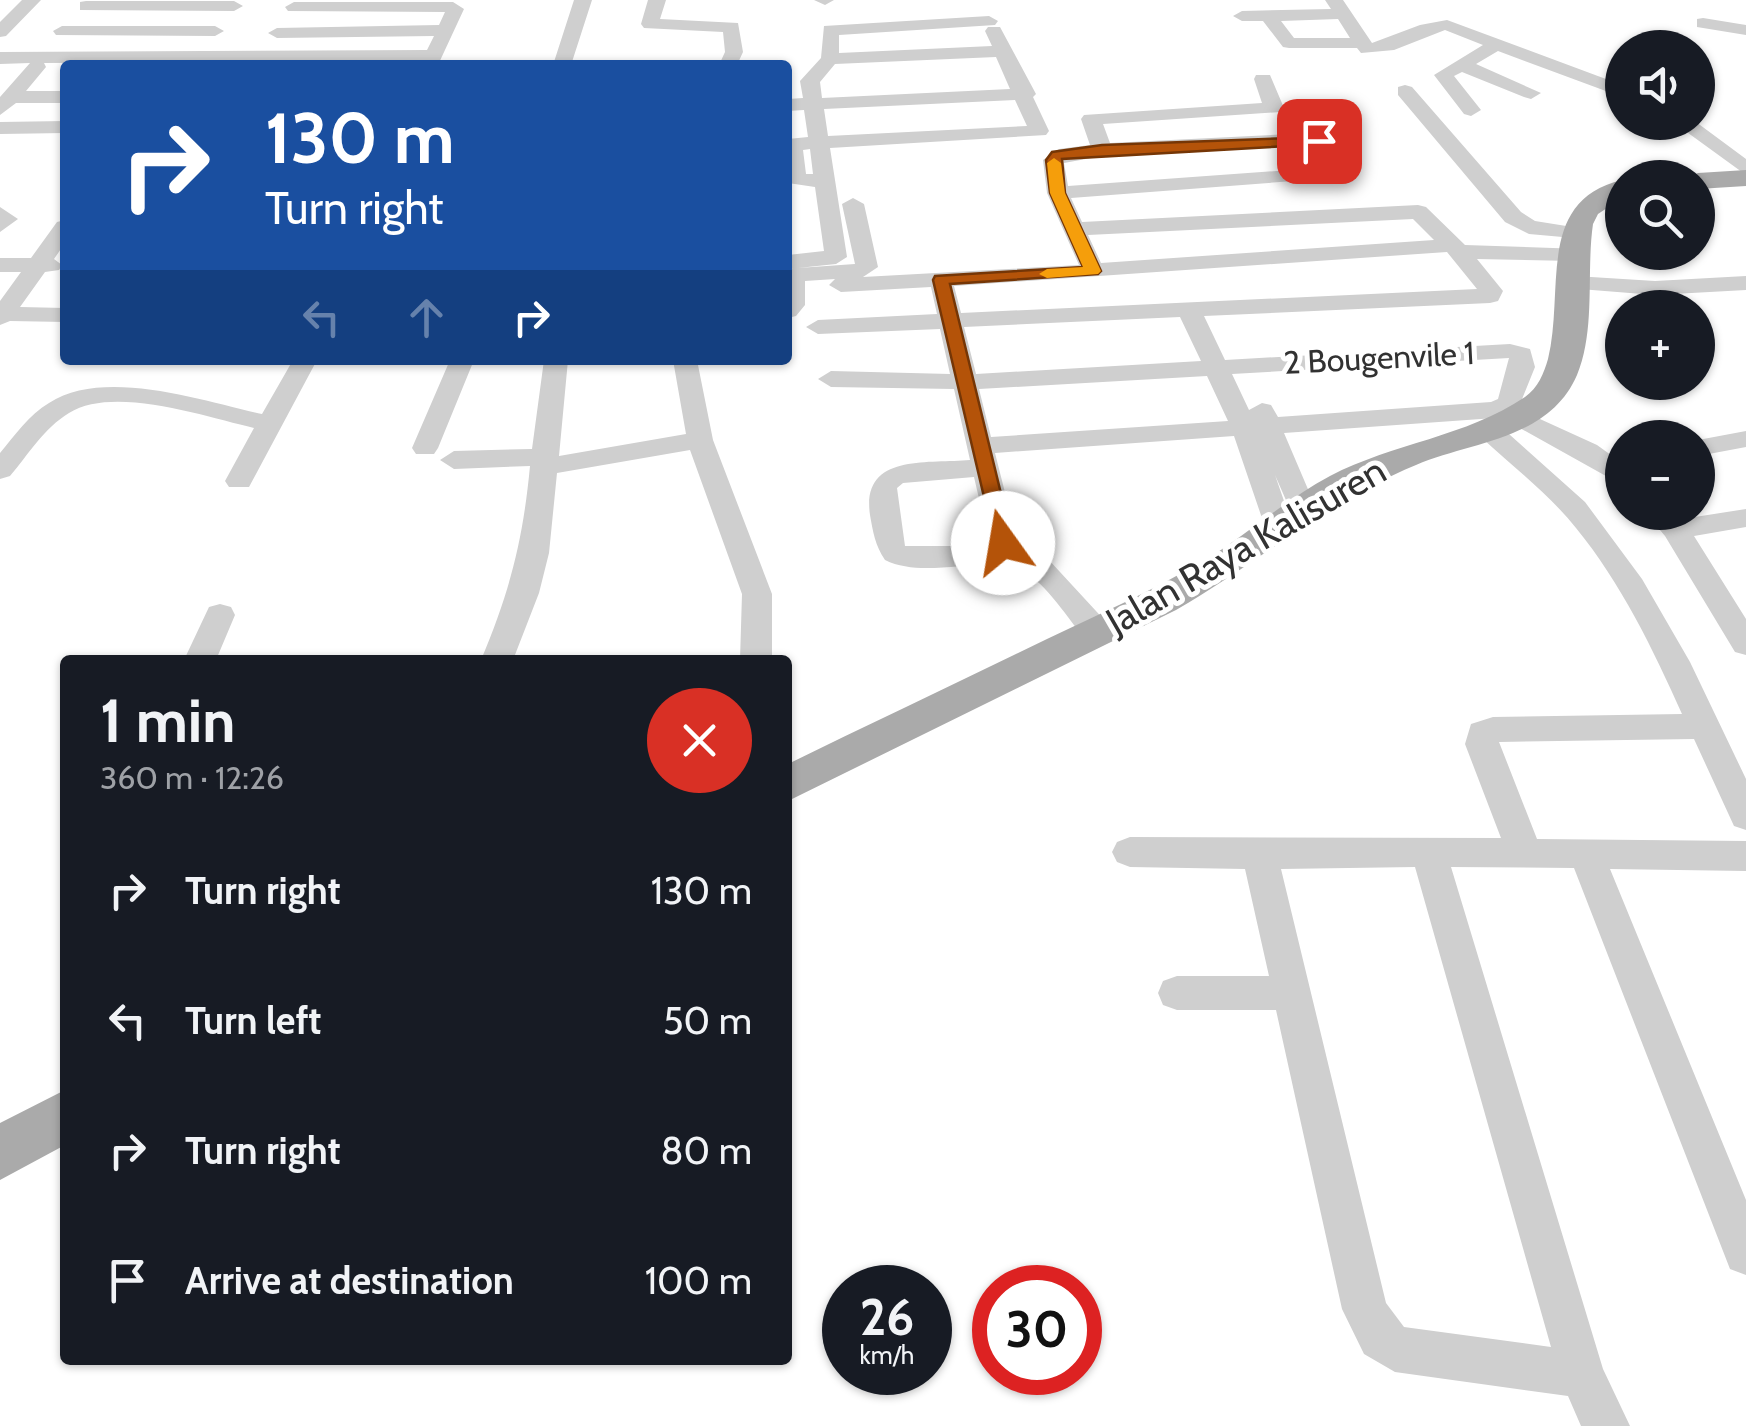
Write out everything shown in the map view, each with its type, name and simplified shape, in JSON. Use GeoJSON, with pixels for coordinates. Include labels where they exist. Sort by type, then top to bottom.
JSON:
{"type":"FeatureCollection","features":[{"type":"Feature","properties":{"kind":"main road"},"geometry":{"type":"LineString","coordinates":[[1715,180],[1746,178]]}},
{"type":"Feature","properties":{"kind":"main road","name":"Jalan Raya Kalisuren"},"geometry":{"type":"LineString","coordinates":[[792,782],[1225,565],[1290,516],[1345,483],[1408,454],[1506,424],[1542,401],[1560,375],[1571,328],[1575,257],[1585,210],[1605,195]]}},
{"type":"Feature","properties":{"kind":"main road"},"geometry":{"type":"LineString","coordinates":[[0,1153],[60,1119]]}},
{"type":"Feature","properties":{"kind":"street"},"geometry":{"type":"LineString","coordinates":[[0,32],[32,0]]}},
{"type":"Feature","properties":{"kind":"street"},"geometry":{"type":"LineString","coordinates":[[564,60],[583,0]]}},
{"type":"Feature","properties":{"kind":"street"},"geometry":{"type":"LineString","coordinates":[[657,0],[650,24],[732,27],[734,52],[730,60]]}},
{"type":"Feature","properties":{"kind":"street"},"geometry":{"type":"LineString","coordinates":[[792,144],[1040,131],[981,0]]}},
{"type":"Feature","properties":{"kind":"street"},"geometry":{"type":"LineString","coordinates":[[5,103],[89,3],[236,3]]}},
{"type":"Feature","properties":{"kind":"street"},"geometry":{"type":"LineString","coordinates":[[195,60],[236,3]]}},
{"type":"Feature","properties":{"kind":"street"},"geometry":{"type":"LineString","coordinates":[[262,57],[296,4],[420,3],[453,7],[433,60]]}},
{"type":"Feature","properties":{"kind":"street"},"geometry":{"type":"LineString","coordinates":[[1242,16],[1338,7],[1366,49],[1379,49],[1441,24],[1605,85]]}},
{"type":"Feature","properties":{"kind":"street"},"geometry":{"type":"LineString","coordinates":[[1268,15],[1289,43],[1362,43]]}},
{"type":"Feature","properties":{"kind":"street"},"geometry":{"type":"LineString","coordinates":[[818,142],[810,81],[824,65],[828,32],[833,28],[989,21]]}},
{"type":"Feature","properties":{"kind":"street"},"geometry":{"type":"LineString","coordinates":[[1703,23],[1746,30]]}},
{"type":"Feature","properties":{"kind":"street"},"geometry":{"type":"LineString","coordinates":[[277,33],[444,30]]}},
{"type":"Feature","properties":{"kind":"street"},"geometry":{"type":"LineString","coordinates":[[62,31],[216,31]]}},
{"type":"Feature","properties":{"kind":"street"},"geometry":{"type":"LineString","coordinates":[[1471,110],[1443,75],[1498,44]]}},
{"type":"Feature","properties":{"kind":"street"},"geometry":{"type":"LineString","coordinates":[[792,71],[824,65],[1003,51]]}},
{"type":"Feature","properties":{"kind":"street"},"geometry":{"type":"LineString","coordinates":[[0,58],[60,66]]}},
{"type":"Feature","properties":{"kind":"street"},"geometry":{"type":"LineString","coordinates":[[221,60],[364,60]]}},
{"type":"Feature","properties":{"kind":"street"},"geometry":{"type":"LineString","coordinates":[[0,67],[60,62]]}},
{"type":"Feature","properties":{"kind":"street"},"geometry":{"type":"LineString","coordinates":[[1460,64],[1532,94]]}},
{"type":"Feature","properties":{"kind":"street"},"geometry":{"type":"LineString","coordinates":[[1102,150],[1091,119],[1274,108],[1263,80]]}},
{"type":"Feature","properties":{"kind":"street"},"geometry":{"type":"LineString","coordinates":[[1405,91],[1513,217],[1575,257],[1655,288],[1741,290]]}},
{"type":"Feature","properties":{"kind":"street"},"geometry":{"type":"LineString","coordinates":[[792,106],[1026,94]]}},
{"type":"Feature","properties":{"kind":"street"},"geometry":{"type":"LineString","coordinates":[[5,103],[60,97]]}},
{"type":"Feature","properties":{"kind":"street"},"geometry":{"type":"LineString","coordinates":[[0,128],[60,127]]}},
{"type":"Feature","properties":{"kind":"street"},"geometry":{"type":"LineString","coordinates":[[1058,193],[1339,172],[1343,168],[1319,141],[1310,139],[1057,156],[1054,160],[1058,193],[1093,271]]}},
{"type":"Feature","properties":{"kind":"street"},"geometry":{"type":"LineString","coordinates":[[1707,140],[1746,169]]}},
{"type":"Feature","properties":{"kind":"street"},"geometry":{"type":"LineString","coordinates":[[792,152],[795,178],[800,182],[824,182],[836,257],[792,262]]}},
{"type":"Feature","properties":{"kind":"street"},"geometry":{"type":"LineString","coordinates":[[792,307],[794,275],[859,271],[867,267],[853,204]]}},
{"type":"Feature","properties":{"kind":"street"},"geometry":{"type":"LineString","coordinates":[[818,327],[1490,296],[1457,249],[1422,213],[1071,229]]}},
{"type":"Feature","properties":{"kind":"street"},"geometry":{"type":"LineString","coordinates":[[0,214],[8,219],[0,225]]}},
{"type":"Feature","properties":{"kind":"street"},"geometry":{"type":"LineString","coordinates":[[1,315],[60,234]]}},
{"type":"Feature","properties":{"kind":"street"},"geometry":{"type":"LineString","coordinates":[[810,286],[1457,249],[1575,257]]}},
{"type":"Feature","properties":{"kind":"street"},"geometry":{"type":"LineString","coordinates":[[0,265],[60,265]]}},
{"type":"Feature","properties":{"kind":"street"},"geometry":{"type":"LineString","coordinates":[[941,280],[1003,543],[1013,554],[1038,566],[1097,632]]}},
{"type":"Feature","properties":{"kind":"street"},"geometry":{"type":"LineString","coordinates":[[1200,309],[1257,429],[1290,516]]}},
{"type":"Feature","properties":{"kind":"street"},"geometry":{"type":"LineString","coordinates":[[1,315],[60,315]]}},
{"type":"Feature","properties":{"kind":"street","name":"2 Bougenvile 1"},"geometry":{"type":"LineString","coordinates":[[831,379],[964,382],[1516,351],[1521,354],[1522,367],[1509,404],[1495,410],[1257,429]]}},
{"type":"Feature","properties":{"kind":"street"},"geometry":{"type":"LineString","coordinates":[[239,482],[301,365]]}},
{"type":"Feature","properties":{"kind":"street"},"geometry":{"type":"LineString","coordinates":[[425,448],[460,365]]}},
{"type":"Feature","properties":{"kind":"street"},"geometry":{"type":"LineString","coordinates":[[499,655],[524,593],[534,553],[555,365]]}},
{"type":"Feature","properties":{"kind":"street"},"geometry":{"type":"LineString","coordinates":[[686,365],[700,440],[757,594],[756,655]]}},
{"type":"Feature","properties":{"kind":"street"},"geometry":{"type":"LineString","coordinates":[[0,470],[56,410],[72,401],[152,397],[270,424]]}},
{"type":"Feature","properties":{"kind":"street"},"geometry":{"type":"LineString","coordinates":[[1506,424],[1605,463]]}},
{"type":"Feature","properties":{"kind":"street"},"geometry":{"type":"LineString","coordinates":[[1506,424],[1585,520],[1654,628],[1746,816]]}},
{"type":"Feature","properties":{"kind":"street"},"geometry":{"type":"LineString","coordinates":[[1013,554],[900,558],[892,550],[880,493],[884,482],[896,475],[982,456],[1257,429]]}},
{"type":"Feature","properties":{"kind":"street"},"geometry":{"type":"LineString","coordinates":[[1715,445],[1746,439]]}},
{"type":"Feature","properties":{"kind":"street"},"geometry":{"type":"LineString","coordinates":[[454,460],[543,462],[700,440]]}},
{"type":"Feature","properties":{"kind":"street"},"geometry":{"type":"LineString","coordinates":[[1715,519],[1746,518]]}},
{"type":"Feature","properties":{"kind":"street"},"geometry":{"type":"LineString","coordinates":[[1674,530],[1746,644]]}},
{"type":"Feature","properties":{"kind":"street"},"geometry":{"type":"LineString","coordinates":[[202,655],[220,614]]}},
{"type":"Feature","properties":{"kind":"street"},"geometry":{"type":"LineString","coordinates":[[1524,851],[1482,744],[1483,733],[1704,726]]}},
{"type":"Feature","properties":{"kind":"street"},"geometry":{"type":"LineString","coordinates":[[1130,852],[1260,855],[1524,851],[1746,856]]}},
{"type":"Feature","properties":{"kind":"street"},"geometry":{"type":"LineString","coordinates":[[1428,852],[1582,1375],[1606,1426]]}},
{"type":"Feature","properties":{"kind":"street"},"geometry":{"type":"LineString","coordinates":[[1586,854],[1746,1253]]}},
{"type":"Feature","properties":{"kind":"street"},"geometry":{"type":"LineString","coordinates":[[1260,855],[1365,1309],[1380,1338],[1395,1349],[1582,1375]]}},
{"type":"Feature","properties":{"kind":"street"},"geometry":{"type":"LineString","coordinates":[[1177,993],[1292,993]]}},
{"type":"Feature","properties":{"kind":"slow traffic"},"geometry":{"type":"LineString","coordinates":[[1047,274],[1093,271],[1071,229],[1058,193],[1054,163]]}},
{"type":"Feature","properties":{"kind":"route"},"geometry":{"type":"LineString","coordinates":[[1003,543],[941,280],[1093,271],[1058,193],[1054,160],[1057,156],[1102,150],[1319,141]]}}]}
